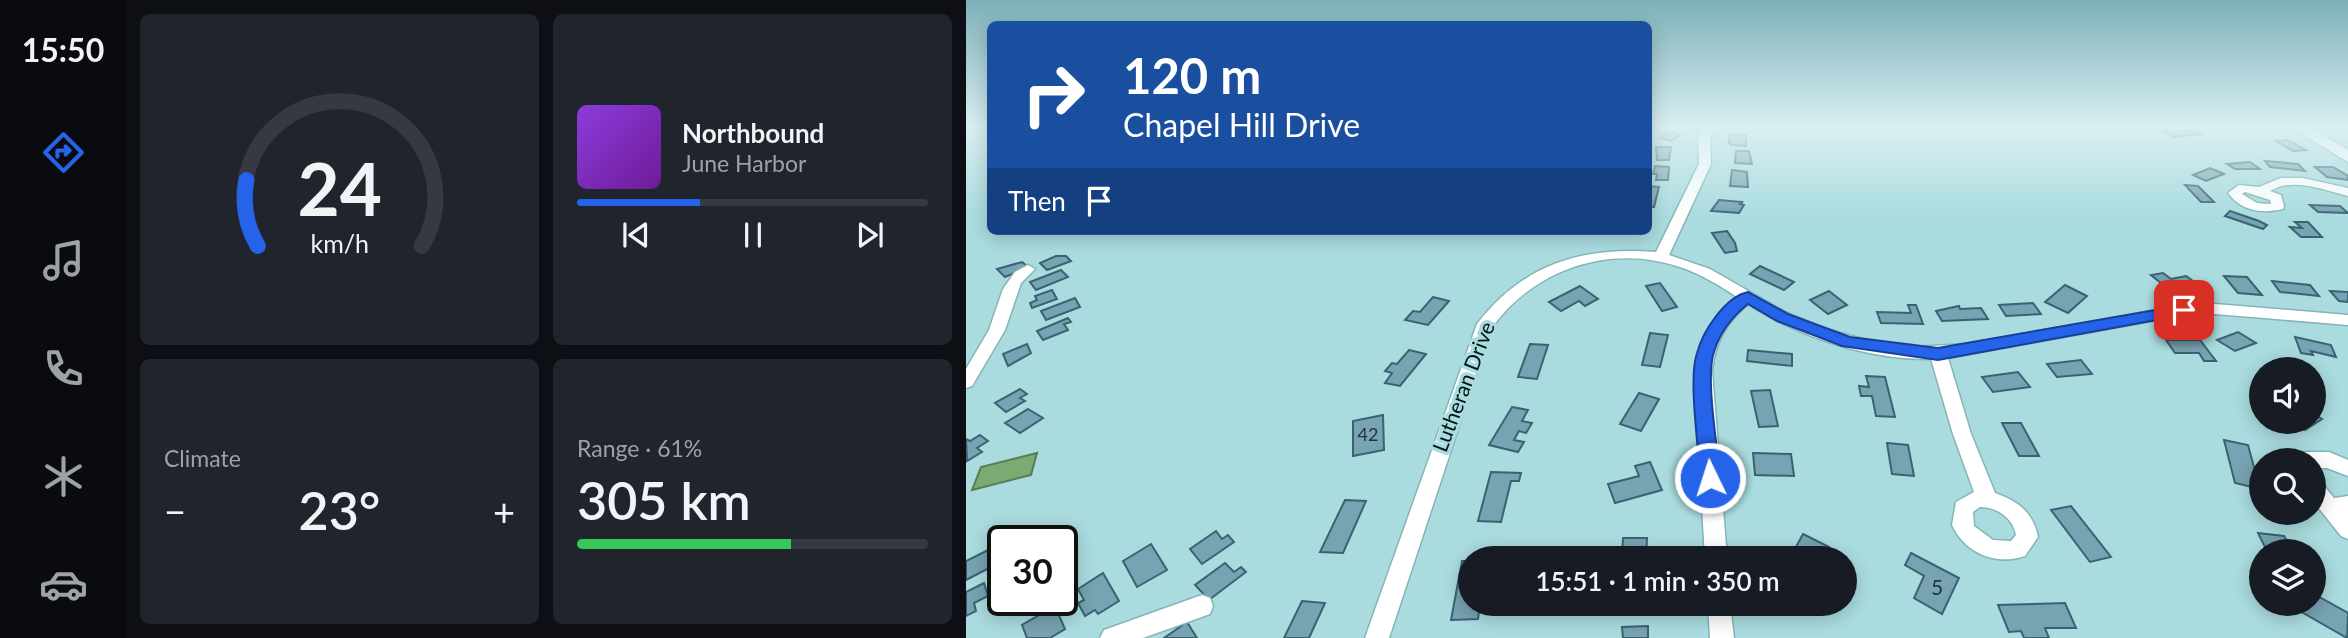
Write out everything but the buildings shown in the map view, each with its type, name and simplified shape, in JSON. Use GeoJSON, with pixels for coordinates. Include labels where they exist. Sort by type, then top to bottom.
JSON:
{"type":"FeatureCollection","features":[{"type":"Feature","properties":{"kind":"street"},"geometry":{"type":"LineString","coordinates":[[1661,257],[1706,158]]}},
{"type":"Feature","properties":{"kind":"street"},"geometry":{"type":"LineString","coordinates":[[2261,191],[2274,182],[2291,181],[2348,192]]}},
{"type":"Feature","properties":{"kind":"street","name":"Lutheran Drive"},"geometry":{"type":"LineString","coordinates":[[1377,638],[1475,344],[1490,314],[1528,281],[1558,267],[1604,257],[1661,257],[1709,273],[1783,317],[1848,342],[1938,354],[2184,310],[2215,309],[2348,320]]}},
{"type":"Feature","properties":{"kind":"street"},"geometry":{"type":"LineString","coordinates":[[966,382],[999,327],[1009,288],[1016,276],[1028,269]]}},
{"type":"Feature","properties":{"kind":"street"},"geometry":{"type":"LineString","coordinates":[[1715,546],[1703,371],[1705,353],[1725,315],[1748,296]]}},
{"type":"Feature","properties":{"kind":"street"},"geometry":{"type":"LineString","coordinates":[[1938,354],[1962,434],[1987,499]]}},
{"type":"Feature","properties":{"kind":"street"},"geometry":{"type":"LineString","coordinates":[[2326,460],[2348,468]]}},
{"type":"Feature","properties":{"kind":"street"},"geometry":{"type":"LineString","coordinates":[[2338,505],[2348,530]]}},
{"type":"Feature","properties":{"kind":"street"},"geometry":{"type":"LineString","coordinates":[[1112,638],[1202,606]]}},
{"type":"Feature","properties":{"kind":"street"},"geometry":{"type":"LineString","coordinates":[[1720,616],[1722,638]]}},
{"type":"Feature","properties":{"kind":"shaded area"},"geometry":{"type":"Polygon","coordinates":[[[1037,453],[1031,475],[972,490],[981,467],[1037,453]]]}},
{"type":"Feature","properties":{"kind":"route"},"geometry":{"type":"LineString","coordinates":[[1710,478],[1703,371],[1705,353],[1725,315],[1748,296],[1783,317],[1848,342],[1888,350],[1938,354],[2127,318],[2184,310]]}}]}
